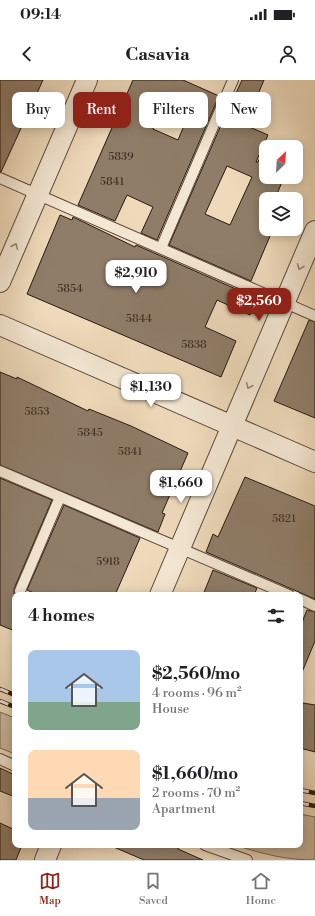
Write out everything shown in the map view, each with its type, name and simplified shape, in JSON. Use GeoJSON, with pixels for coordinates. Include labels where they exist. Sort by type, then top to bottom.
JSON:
{"type":"FeatureCollection","features":[{"type":"Feature","properties":{"kind":"street"},"geometry":{"type":"LineString","coordinates":[[0,282],[87,80]]}},
{"type":"Feature","properties":{"kind":"street"},"geometry":{"type":"LineString","coordinates":[[161,592],[315,231]]}},
{"type":"Feature","properties":{"kind":"street"},"geometry":{"type":"LineString","coordinates":[[0,325],[315,462]]}},
{"type":"Feature","properties":{"kind":"street"},"geometry":{"type":"LineString","coordinates":[[45,860],[50,848]]}},
{"type":"Feature","properties":{"kind":"lane"},"geometry":{"type":"LineString","coordinates":[[161,248],[233,80]]}},
{"type":"Feature","properties":{"kind":"lane"},"geometry":{"type":"LineString","coordinates":[[0,178],[315,316]]}},
{"type":"Feature","properties":{"kind":"lane"},"geometry":{"type":"LineString","coordinates":[[0,470],[282,592]]}},
{"type":"Feature","properties":{"kind":"lane"},"geometry":{"type":"LineString","coordinates":[[20,591],[60,497]]}},
{"type":"Feature","properties":{"kind":"lane"},"geometry":{"type":"LineString","coordinates":[[303,603],[315,606]]}},
{"type":"Feature","properties":{"kind":"lane"},"geometry":{"type":"LineString","coordinates":[[0,759],[12,765]]}},
{"type":"Feature","properties":{"kind":"lane"},"geometry":{"type":"LineString","coordinates":[[213,848],[247,860]]}},
{"type":"Feature","properties":{"kind":"shaded area"},"geometry":{"type":"Polygon","coordinates":[[[0,712],[12,717],[12,753],[0,748],[0,712]]]}},
{"type":"Feature","properties":{"kind":"shaded area"},"geometry":{"type":"Polygon","coordinates":[[[303,815],[315,817],[315,860],[294,859],[245,848],[303,848],[303,815]]]}},
{"type":"Feature","properties":{"kind":"building"},"geometry":{"type":"Polygon","coordinates":[[[0,80],[43,80],[38,92],[12,92],[12,128],[21,128],[0,172],[0,80]]]}},
{"type":"Feature","properties":{"kind":"building"},"geometry":{"type":"Polygon","coordinates":[[[133,80],[183,80],[216,95],[216,103],[208,122],[208,92],[139,92],[139,128],[153,128],[178,140],[183,128],[205,128],[157,240],[141,233],[153,207],[127,195],[115,221],[78,205],[112,128],[131,128],[131,92],[128,92],[133,80]]]}},
{"type":"Feature","properties":{"kind":"building"},"geometry":{"type":"Polygon","coordinates":[[[242,80],[264,80],[259,92],[237,92],[242,80]]]}},
{"type":"Feature","properties":{"kind":"building"},"geometry":{"type":"Polygon","coordinates":[[[220,128],[252,128],[268,135],[266,140],[259,140],[259,155],[256,162],[259,160],[259,184],[281,184],[278,192],[259,192],[259,236],[270,236],[251,281],[169,245],[220,128]],[[227,166],[205,214],[230,225],[252,177],[227,166]]]}},
{"type":"Feature","properties":{"kind":"building"},"geometry":{"type":"Polygon","coordinates":[[[60,215],[72,220],[73,217],[135,247],[136,245],[245,293],[245,295],[257,300],[250,315],[217,300],[205,327],[236,341],[221,377],[27,294],[60,215]]]}},
{"type":"Feature","properties":{"kind":"building"},"geometry":{"type":"Polygon","coordinates":[[[309,320],[315,322],[315,418],[274,401],[309,320]]]}},
{"type":"Feature","properties":{"kind":"building"},"geometry":{"type":"Polygon","coordinates":[[[0,372],[17,379],[17,377],[88,411],[89,409],[131,426],[188,453],[162,513],[165,514],[158,532],[0,465],[0,372]]]}},
{"type":"Feature","properties":{"kind":"building"},"geometry":{"type":"Polygon","coordinates":[[[245,477],[315,506],[315,599],[303,594],[303,592],[299,592],[206,552],[213,534],[218,537],[245,477]]]}},
{"type":"Feature","properties":{"kind":"building"},"geometry":{"type":"Polygon","coordinates":[[[0,478],[52,500],[14,589],[14,592],[12,592],[12,630],[0,625],[0,478]]]}},
{"type":"Feature","properties":{"kind":"building"},"geometry":{"type":"Polygon","coordinates":[[[64,505],[140,538],[116,592],[31,592],[27,590],[64,505]]]}},
{"type":"Feature","properties":{"kind":"building"},"geometry":{"type":"Polygon","coordinates":[[[213,570],[257,588],[255,592],[204,592],[213,570]]]}},
{"type":"Feature","properties":{"kind":"building"},"geometry":{"type":"Polygon","coordinates":[[[307,610],[315,612],[315,641],[303,670],[303,620],[307,610]]]}},
{"type":"Feature","properties":{"kind":"building"},"geometry":{"type":"Polygon","coordinates":[[[303,703],[315,705],[315,752],[303,749],[303,703]]]}},
{"type":"Feature","properties":{"kind":"building"},"geometry":{"type":"Polygon","coordinates":[[[0,768],[12,774],[12,796],[0,791],[0,768]]]}},
{"type":"Feature","properties":{"kind":"building"},"geometry":{"type":"Polygon","coordinates":[[[0,823],[12,829],[12,848],[21,848],[16,860],[0,860],[0,823]]]}},
{"type":"Feature","properties":{"kind":"building"},"geometry":{"type":"Polygon","coordinates":[[[116,848],[178,848],[203,860],[144,860],[116,848]]]}},
{"type":"Feature","properties":{"kind":"railway"},"geometry":{"type":"LineString","coordinates":[[0,689],[12,694]]}},
{"type":"Feature","properties":{"kind":"railway"},"geometry":{"type":"LineString","coordinates":[[0,701],[12,706]]}},
{"type":"Feature","properties":{"kind":"railway"},"geometry":{"type":"LineString","coordinates":[[303,791],[315,793]]}},
{"type":"Feature","properties":{"kind":"railway"},"geometry":{"type":"LineString","coordinates":[[303,804],[315,806]]}}]}
